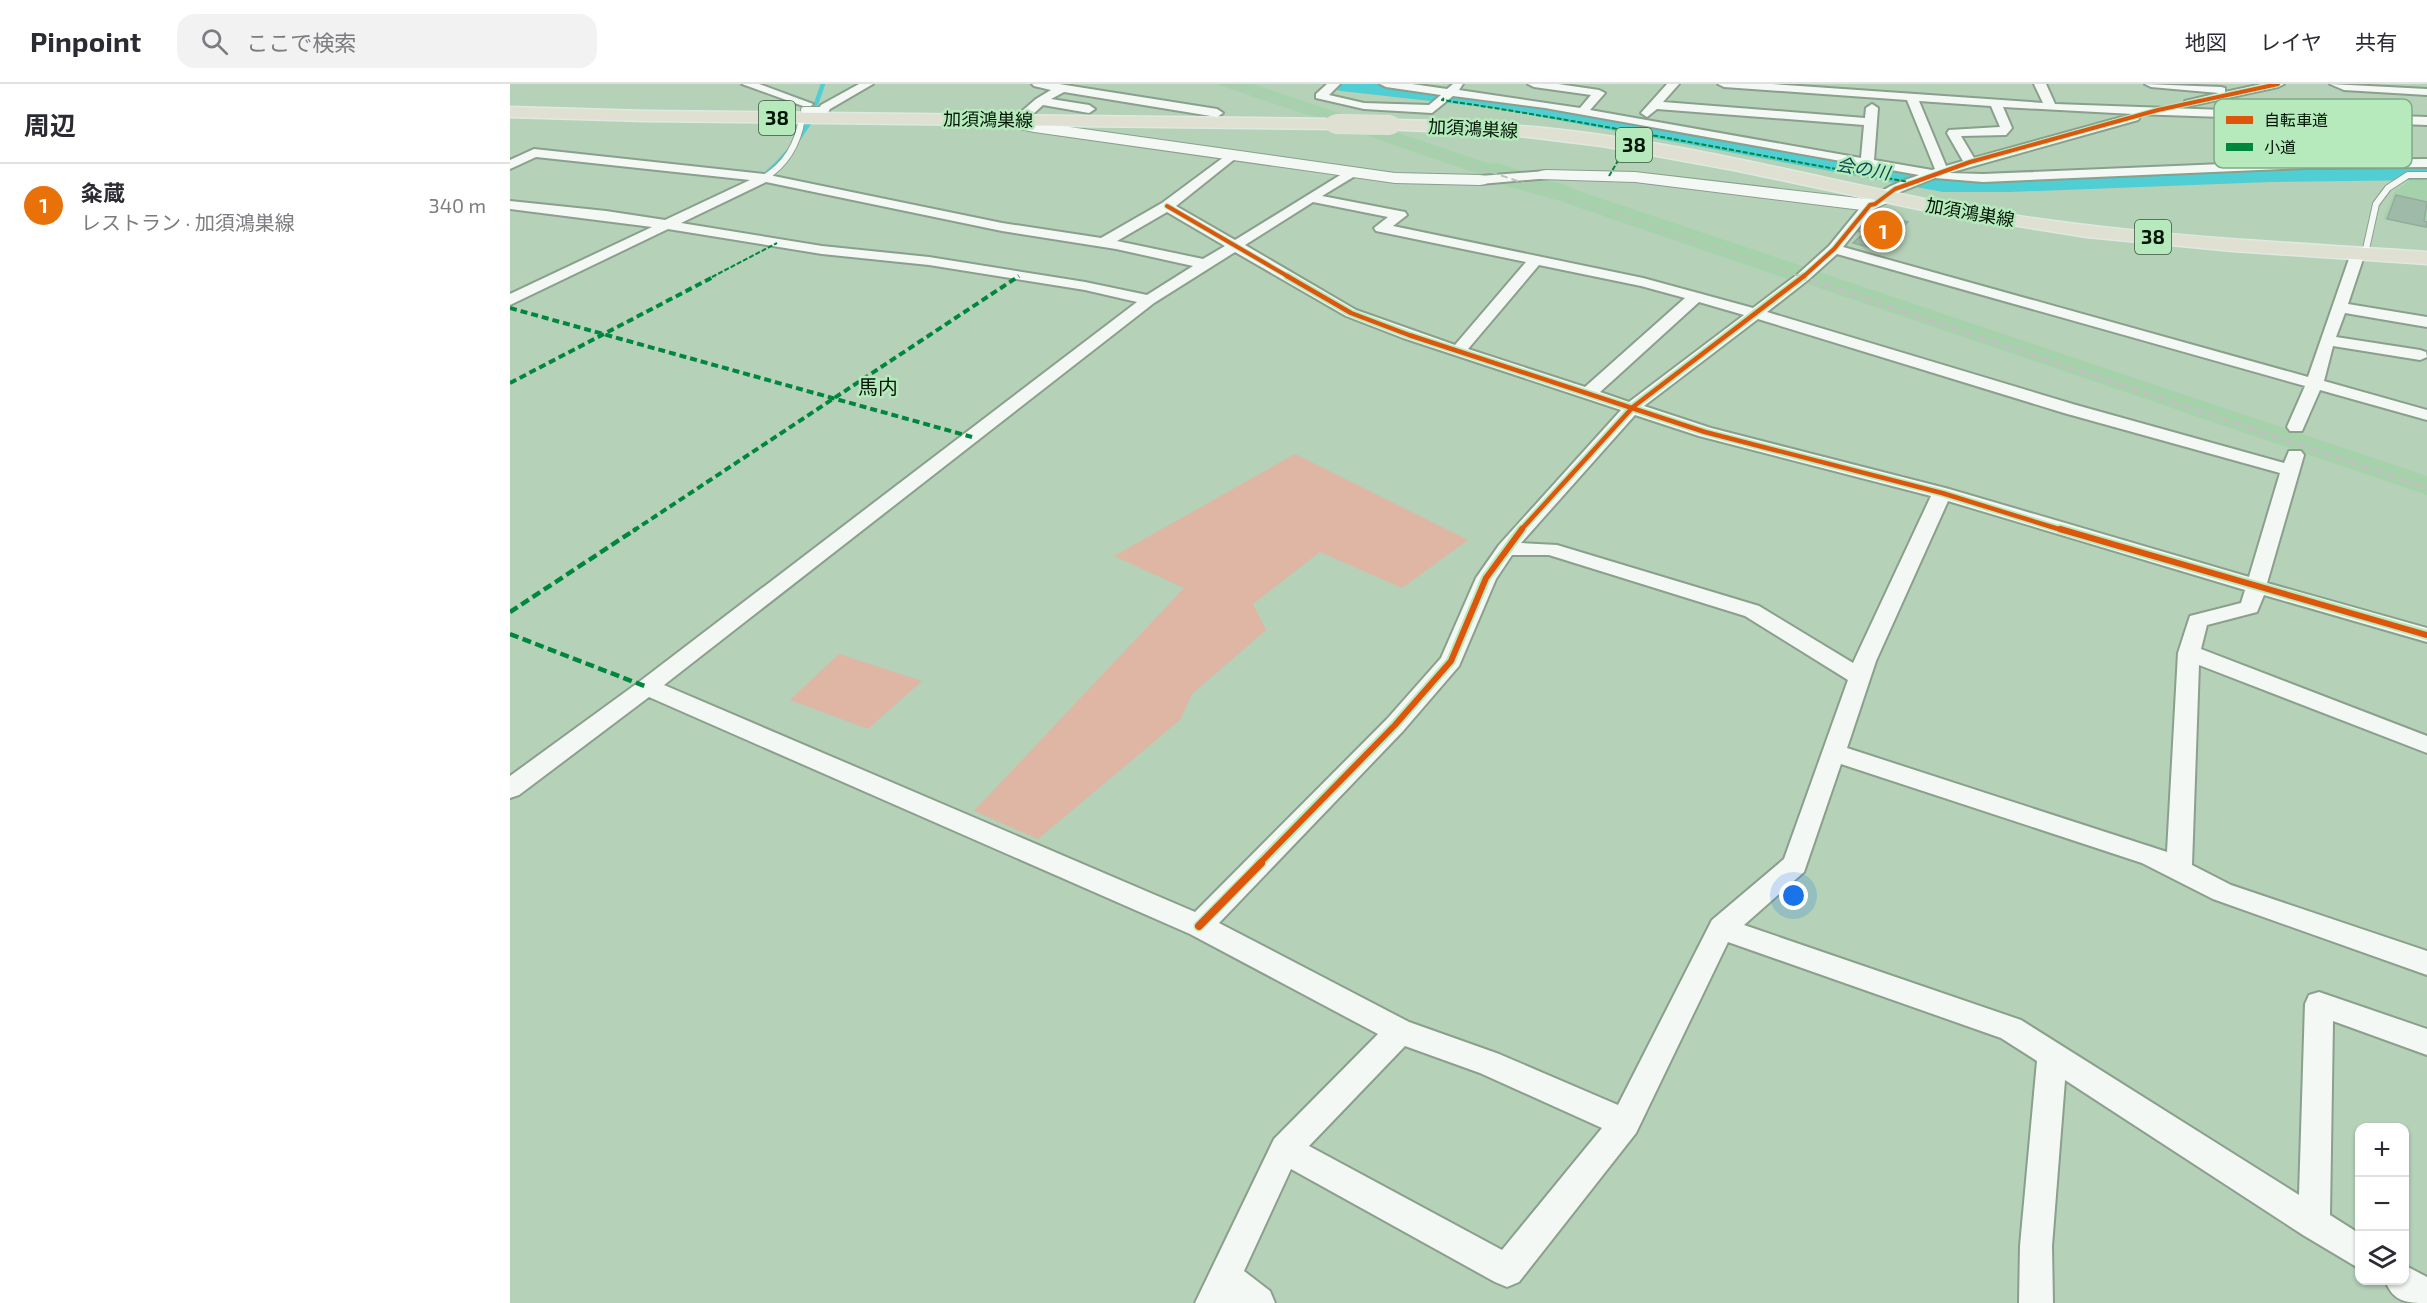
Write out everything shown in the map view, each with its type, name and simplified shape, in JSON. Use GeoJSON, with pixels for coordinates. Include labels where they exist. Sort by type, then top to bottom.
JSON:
{"type":"FeatureCollection","features":[{"type":"Feature","properties":{"kind":"main road","name":"加須鴻巣線"},"geometry":{"type":"LineString","coordinates":[[510,111],[811,109],[1018,121],[1335,124],[1500,129],[1629,144],[1693,156],[1876,201],[2039,225],[2427,258]]}},
{"type":"Feature","properties":{"kind":"street"},"geometry":{"type":"LineString","coordinates":[[748,84],[811,109],[825,107],[867,84]]}},
{"type":"Feature","properties":{"kind":"street"},"geometry":{"type":"LineString","coordinates":[[1044,84],[1062,88],[1088,88],[1217,113]]}},
{"type":"Feature","properties":{"kind":"street"},"geometry":{"type":"LineString","coordinates":[[1386,84],[1582,112],[1934,174],[1983,178],[2214,168]]}},
{"type":"Feature","properties":{"kind":"street"},"geometry":{"type":"LineString","coordinates":[[1534,84],[1599,93],[1582,112]]}},
{"type":"Feature","properties":{"kind":"street"},"geometry":{"type":"LineString","coordinates":[[1638,123],[1672,84]]}},
{"type":"Feature","properties":{"kind":"street"},"geometry":{"type":"LineString","coordinates":[[1724,84],[1873,90],[1912,98],[2051,107],[2214,112]]}},
{"type":"Feature","properties":{"kind":"street"},"geometry":{"type":"LineString","coordinates":[[2040,84],[2051,107]]}},
{"type":"Feature","properties":{"kind":"street"},"geometry":{"type":"LineString","coordinates":[[2151,84],[2246,92]]}},
{"type":"Feature","properties":{"kind":"street"},"geometry":{"type":"LineString","coordinates":[[1199,926],[1395,725],[1451,661],[1486,578],[1518,532],[1633,407],[1803,277],[1834,249],[1876,201],[1912,182],[1970,162],[2158,110],[2278,84]]}},
{"type":"Feature","properties":{"kind":"street"},"geometry":{"type":"LineString","coordinates":[[1333,85],[1320,96],[1364,106],[1432,109],[1451,92]]}},
{"type":"Feature","properties":{"kind":"street"},"geometry":{"type":"LineString","coordinates":[[2340,86],[2425,93]]}},
{"type":"Feature","properties":{"kind":"street"},"geometry":{"type":"LineString","coordinates":[[2340,86],[2355,99]]}},
{"type":"Feature","properties":{"kind":"street"},"geometry":{"type":"LineString","coordinates":[[1062,88],[1040,101],[1018,121],[1020,124],[1350,173],[1413,180],[1480,180],[1546,176],[1635,177],[1876,201]]}},
{"type":"Feature","properties":{"kind":"street"},"geometry":{"type":"LineString","coordinates":[[1867,164],[1873,90]]}},
{"type":"Feature","properties":{"kind":"street"},"geometry":{"type":"LineString","coordinates":[[1912,98],[1934,174]]}},
{"type":"Feature","properties":{"kind":"street"},"geometry":{"type":"LineString","coordinates":[[1040,101],[1089,109]]}},
{"type":"Feature","properties":{"kind":"street"},"geometry":{"type":"LineString","coordinates":[[1970,162],[1953,133],[2002,132],[2006,128],[1995,103]]}},
{"type":"Feature","properties":{"kind":"street"},"geometry":{"type":"LineString","coordinates":[[1653,105],[1871,122]]}},
{"type":"Feature","properties":{"kind":"street"},"geometry":{"type":"LineString","coordinates":[[2422,120],[2427,129]]}},
{"type":"Feature","properties":{"kind":"street"},"geometry":{"type":"LineString","coordinates":[[510,165],[534,153],[764,178],[1002,227],[1103,243],[1204,264]]}},
{"type":"Feature","properties":{"kind":"street"},"geometry":{"type":"LineString","coordinates":[[1103,243],[1167,206],[1232,155]]}},
{"type":"Feature","properties":{"kind":"street"},"geometry":{"type":"LineString","coordinates":[[2412,163],[2427,163]]}},
{"type":"Feature","properties":{"kind":"street"},"geometry":{"type":"LineString","coordinates":[[510,789],[647,687],[1149,300],[1350,173]]}},
{"type":"Feature","properties":{"kind":"street"},"geometry":{"type":"LineString","coordinates":[[510,300],[764,178]]}},
{"type":"Feature","properties":{"kind":"street"},"geometry":{"type":"LineString","coordinates":[[1310,198],[1400,215],[1381,228],[1643,282],[2070,409],[2292,463],[2250,607],[2197,621],[2188,653],[2179,870]]}},
{"type":"Feature","properties":{"kind":"street"},"geometry":{"type":"LineString","coordinates":[[510,205],[606,215],[822,250],[930,261],[1085,286],[1149,300]]}},
{"type":"Feature","properties":{"kind":"street"},"geometry":{"type":"LineString","coordinates":[[1167,206],[1350,313],[1409,335],[1705,432],[1941,493],[2427,635]]}},
{"type":"Feature","properties":{"kind":"street"},"geometry":{"type":"LineString","coordinates":[[1834,249],[2427,415]]}},
{"type":"Feature","properties":{"kind":"street"},"geometry":{"type":"LineString","coordinates":[[2296,427],[2315,382],[2327,340],[2358,253]]}},
{"type":"Feature","properties":{"kind":"street"},"geometry":{"type":"LineString","coordinates":[[1460,350],[1536,260]]}},
{"type":"Feature","properties":{"kind":"street"},"geometry":{"type":"LineString","coordinates":[[1589,393],[1696,297]]}},
{"type":"Feature","properties":{"kind":"street"},"geometry":{"type":"LineString","coordinates":[[2340,307],[2427,322]]}},
{"type":"Feature","properties":{"kind":"street"},"geometry":{"type":"LineString","coordinates":[[2327,340],[2420,355]]}},
{"type":"Feature","properties":{"kind":"street"},"geometry":{"type":"LineString","coordinates":[[1286,1149],[1507,1270],[1625,1123],[1721,928],[1795,865],[1860,676],[1941,493]]}},
{"type":"Feature","properties":{"kind":"street"},"geometry":{"type":"LineString","coordinates":[[1506,549],[1550,549],[1752,611],[1860,676]]}},
{"type":"Feature","properties":{"kind":"street"},"geometry":{"type":"LineString","coordinates":[[2188,653],[2427,745]]}},
{"type":"Feature","properties":{"kind":"street"},"geometry":{"type":"LineString","coordinates":[[647,687],[1199,926],[1401,1031],[1489,1063],[1625,1123]]}},
{"type":"Feature","properties":{"kind":"street"},"geometry":{"type":"LineString","coordinates":[[1834,753],[2151,856],[2222,892],[2427,963]]}},
{"type":"Feature","properties":{"kind":"street"},"geometry":{"type":"LineString","coordinates":[[1721,928],[2011,1029],[2355,1251]]}},
{"type":"Feature","properties":{"kind":"street"},"geometry":{"type":"LineString","coordinates":[[2314,1224],[2319,1004],[2427,1042]]}},
{"type":"Feature","properties":{"kind":"street"},"geometry":{"type":"LineString","coordinates":[[1258,1303],[1218,1290],[1286,1149],[1401,1031]]}},
{"type":"Feature","properties":{"kind":"street"},"geometry":{"type":"LineString","coordinates":[[2036,1303],[2036,1246],[2052,1056]]}},
{"type":"Feature","properties":{"kind":"street"},"geometry":{"type":"LineString","coordinates":[[2408,1285],[2427,1297]]}},
{"type":"Feature","properties":{"kind":"lane"},"geometry":{"type":"LineString","coordinates":[[764,178],[772,174],[796,147],[811,109]]}},
{"type":"Feature","properties":{"kind":"lane"},"geometry":{"type":"LineString","coordinates":[[2358,253],[2366,249],[2376,204],[2388,188],[2408,175],[2427,176]]}},
{"type":"Feature","properties":{"kind":"shaded area"},"geometry":{"type":"Polygon","coordinates":[[[1216,84],[1253,84],[1490,164],[1498,163],[1528,173],[1488,177],[1325,119],[1216,84]]]}},
{"type":"Feature","properties":{"kind":"shaded area"},"geometry":{"type":"Polygon","coordinates":[[[2415,177],[2427,177],[2427,228],[2383,219],[2395,191],[2415,177]]]}},
{"type":"Feature","properties":{"kind":"shaded area"},"geometry":{"type":"Polygon","coordinates":[[[1538,179],[1563,184],[1808,268],[1793,281],[1560,201],[1496,183],[1538,179]]]}},
{"type":"Feature","properties":{"kind":"shaded area"},"geometry":{"type":"Polygon","coordinates":[[[1819,272],[2427,476],[2427,495],[1805,283],[1819,272]]]}},
{"type":"Feature","properties":{"kind":"shaded area"},"geometry":{"type":"Polygon","coordinates":[[[1295,454],[1468,540],[1402,588],[1320,552],[1253,604],[1266,630],[1192,694],[1180,720],[1038,839],[974,811],[1184,588],[1114,556],[1295,454]]]}},
{"type":"Feature","properties":{"kind":"shaded area"},"geometry":{"type":"Polygon","coordinates":[[[839,654],[922,681],[868,729],[790,700],[839,654]]]}},
{"type":"Feature","properties":{"kind":"building"},"geometry":{"type":"Polygon","coordinates":[[[2396,195],[2427,202],[2424,221],[2427,222],[2426,227],[2387,219],[2396,195]]]}},
{"type":"Feature","properties":{"kind":"building"},"geometry":{"type":"Polygon","coordinates":[[[1877,214],[1908,222],[1878,250],[1853,243],[1864,233],[1857,231],[1877,214]]]}},
{"type":"Feature","properties":{"kind":"waterway"},"geometry":{"type":"LineString","coordinates":[[816,104],[823,84]]}},
{"type":"Feature","properties":{"kind":"waterway","name":"会の川"},"geometry":{"type":"LineString","coordinates":[[1341,84],[1493,101],[1943,184],[2010,184],[2270,174],[2427,172]]}},
{"type":"Feature","properties":{"kind":"waterway"},"geometry":{"type":"LineString","coordinates":[[724,202],[750,187],[772,168],[792,147],[809,123]]}},
{"type":"Feature","properties":{"kind":"railway"},"geometry":{"type":"LineString","coordinates":[[1230,84],[1802,277]]}},
{"type":"Feature","properties":{"kind":"railway"},"geometry":{"type":"LineString","coordinates":[[1798,276],[2427,488]]}},
{"type":"Feature","properties":{"kind":"marked path"},"geometry":{"type":"LineString","coordinates":[[1444,98],[1442,100],[1557,117],[1735,152],[1909,182]]}},
{"type":"Feature","properties":{"kind":"marked path"},"geometry":{"type":"LineString","coordinates":[[1609,176],[1626,147],[1638,133]]}},
{"type":"Feature","properties":{"kind":"marked path"},"geometry":{"type":"LineString","coordinates":[[510,383],[777,243]]}},
{"type":"Feature","properties":{"kind":"marked path"},"geometry":{"type":"LineString","coordinates":[[510,612],[1019,276]]}},
{"type":"Feature","properties":{"kind":"marked path"},"geometry":{"type":"LineString","coordinates":[[510,308],[972,437]]}},
{"type":"Feature","properties":{"kind":"marked path"},"geometry":{"type":"LineString","coordinates":[[510,634],[647,687]]}},
{"type":"Feature","properties":{"kind":"cycle path"},"geometry":{"type":"LineString","coordinates":[[1199,926],[1395,725],[1451,661],[1486,578],[1518,533],[1633,407],[1803,277],[1834,249],[1870,205],[1875,204],[1895,189],[1970,162],[2158,110],[2278,84]]}},
{"type":"Feature","properties":{"kind":"cycle path"},"geometry":{"type":"LineString","coordinates":[[1167,206],[1351,313],[1409,335],[1705,432],[1942,493],[2119,547],[2427,635]]}},
{"type":"Feature","properties":{"kind":"place","name":"粂蔵"},"geometry":{"type":"Point","coordinates":[1883,230]}},
{"type":"Feature","properties":{"kind":"district","name":"馬内"},"geometry":{"type":"Point","coordinates":[878,387]}}]}
